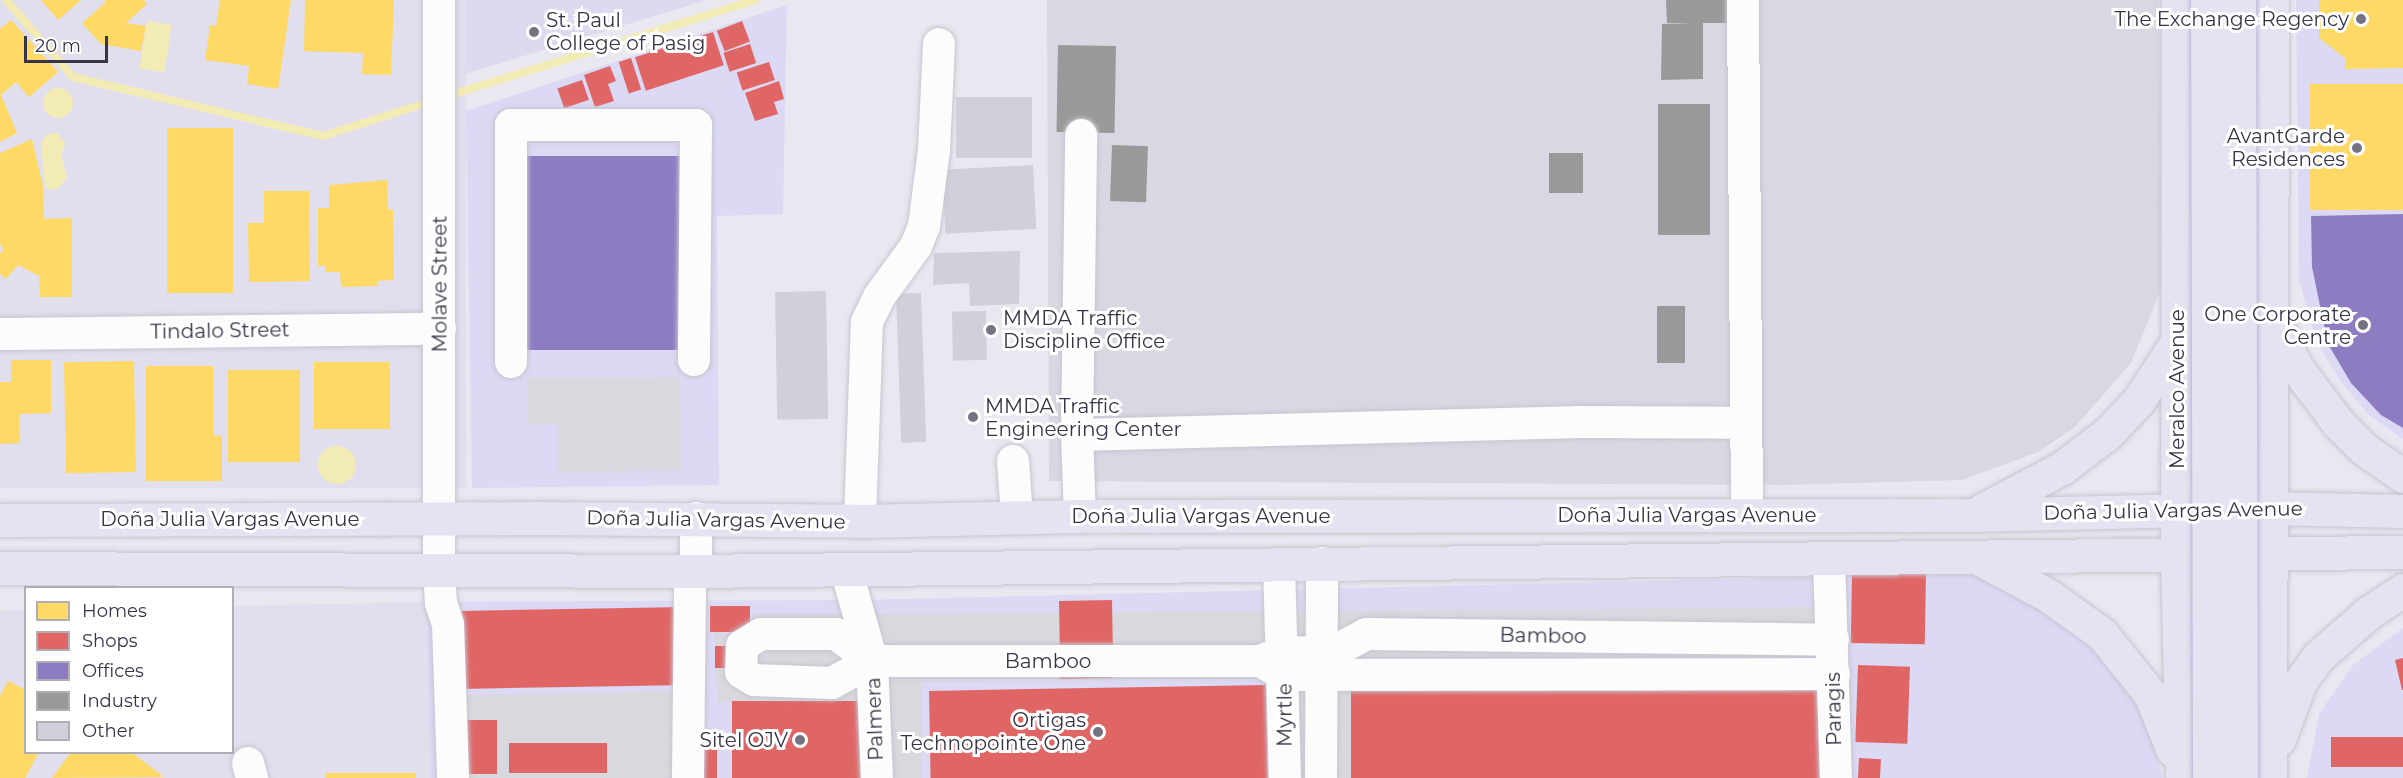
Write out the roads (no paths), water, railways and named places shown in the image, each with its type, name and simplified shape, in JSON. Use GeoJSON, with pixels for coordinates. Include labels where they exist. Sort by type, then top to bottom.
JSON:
{"type":"FeatureCollection","features":[{"type":"Feature","properties":{"kind":"main road","name":"Meralco Avenue"},"geometry":{"type":"LineString","coordinates":[[2178,0],[2176,555],[2182,740],[2181,778]]}},
{"type":"Feature","properties":{"kind":"main road","name":"Meralco Avenue"},"geometry":{"type":"LineString","coordinates":[[2207,0],[2210,778]]}},
{"type":"Feature","properties":{"kind":"main road"},"geometry":{"type":"LineString","coordinates":[[2239,0],[2261,777]]}},
{"type":"Feature","properties":{"kind":"main road"},"geometry":{"type":"LineString","coordinates":[[2261,777],[2270,552],[2272,0]]}},
{"type":"Feature","properties":{"kind":"main road"},"geometry":{"type":"LineString","coordinates":[[2177,193],[2206,217],[2233,222],[2252,216],[2273,194]]}},
{"type":"Feature","properties":{"kind":"main road"},"geometry":{"type":"LineString","coordinates":[[2272,312],[2296,367],[2324,406],[2364,449],[2403,476]]}},
{"type":"Feature","properties":{"kind":"main road"},"geometry":{"type":"LineString","coordinates":[[1971,515],[2062,468],[2108,433],[2145,392],[2178,331],[2197,334],[2212,365],[2213,664],[2209,697],[2198,727],[2182,740]]}},
{"type":"Feature","properties":{"kind":"main road","name":"Doña Julia Vargas Avenue"},"geometry":{"type":"LineString","coordinates":[[0,520],[696,518],[860,521],[1080,516],[1971,515],[2270,508],[2403,511]]}},
{"type":"Feature","properties":{"kind":"main road"},"geometry":{"type":"LineString","coordinates":[[0,568],[439,567],[693,571],[2403,552]]}},
{"type":"Feature","properties":{"kind":"main road"},"geometry":{"type":"LineString","coordinates":[[1975,557],[2067,607],[2116,649],[2157,707],[2181,778]]}},
{"type":"Feature","properties":{"kind":"main road"},"geometry":{"type":"LineString","coordinates":[[2261,777],[2285,715],[2306,673],[2330,644],[2403,590]]}},
{"type":"Feature","properties":{"kind":"main road"},"geometry":{"type":"LineString","coordinates":[[2191,778],[2204,762],[2226,753],[2249,758],[2261,777]]}},
{"type":"Feature","properties":{"kind":"street","name":"Molave Street"},"geometry":{"type":"LineString","coordinates":[[439,0],[439,567],[441,603]]}},
{"type":"Feature","properties":{"kind":"street"},"geometry":{"type":"LineString","coordinates":[[1743,0],[1747,515]]}},
{"type":"Feature","properties":{"kind":"street"},"geometry":{"type":"LineString","coordinates":[[860,521],[867,322],[879,297],[916,246],[924,226],[934,150],[939,44]]}},
{"type":"Feature","properties":{"kind":"street"},"geometry":{"type":"LineString","coordinates":[[511,362],[511,125],[696,125],[694,360]]}},
{"type":"Feature","properties":{"kind":"street"},"geometry":{"type":"LineString","coordinates":[[1080,516],[1077,435],[1081,135]]}},
{"type":"Feature","properties":{"kind":"street","name":"Tindalo Street"},"geometry":{"type":"LineString","coordinates":[[0,334],[440,328]]}},
{"type":"Feature","properties":{"kind":"street"},"geometry":{"type":"LineString","coordinates":[[1077,435],[1579,422],[1745,423]]}},
{"type":"Feature","properties":{"kind":"street"},"geometry":{"type":"LineString","coordinates":[[1013,461],[1017,517]]}},
{"type":"Feature","properties":{"kind":"street"},"geometry":{"type":"LineString","coordinates":[[688,778],[696,518]]}},
{"type":"Feature","properties":{"kind":"street","name":"Paragis"},"geometry":{"type":"LineString","coordinates":[[1829,559],[1836,778]]}},
{"type":"Feature","properties":{"kind":"street","name":"Myrtle"},"geometry":{"type":"LineString","coordinates":[[1321,778],[1322,563]]}},
{"type":"Feature","properties":{"kind":"street","name":"Myrtle"},"geometry":{"type":"LineString","coordinates":[[1279,564],[1276,662],[1285,778]]}},
{"type":"Feature","properties":{"kind":"street","name":"Palmera"},"geometry":{"type":"LineString","coordinates":[[846,569],[872,661],[878,778]]}},
{"type":"Feature","properties":{"kind":"street"},"geometry":{"type":"LineString","coordinates":[[436,778],[435,619],[441,603]]}},
{"type":"Feature","properties":{"kind":"street"},"geometry":{"type":"LineString","coordinates":[[441,603],[448,624],[453,778]]}},
{"type":"Feature","properties":{"kind":"street","name":"Bamboo"},"geometry":{"type":"LineString","coordinates":[[1321,664],[1366,634],[1833,640]]}},
{"type":"Feature","properties":{"kind":"street","name":"Bamboo"},"geometry":{"type":"LineString","coordinates":[[872,661],[1276,662],[1834,674]]}},
{"type":"Feature","properties":{"kind":"waterway"},"geometry":{"type":"LineString","coordinates":[[6,0],[73,77],[323,136],[432,101]]}},
{"type":"Feature","properties":{"kind":"waterway"},"geometry":{"type":"LineString","coordinates":[[444,97],[756,0]]}},
{"type":"Feature","properties":{"kind":"place","name":"The Exchange Regency"},"geometry":{"type":"Point","coordinates":[2361,19]}},
{"type":"Feature","properties":{"kind":"place","name":"St. Paul College of Pasig"},"geometry":{"type":"Point","coordinates":[534,32]}},
{"type":"Feature","properties":{"kind":"place","name":"AvantGarde Residences"},"geometry":{"type":"Point","coordinates":[2357,148]}},
{"type":"Feature","properties":{"kind":"place","name":"One Corporate Centre"},"geometry":{"type":"Point","coordinates":[2363,325]}},
{"type":"Feature","properties":{"kind":"place","name":"MMDA Traffic Discipline Office"},"geometry":{"type":"Point","coordinates":[991,330]}},
{"type":"Feature","properties":{"kind":"place","name":"MMDA Traffic Engineering Center"},"geometry":{"type":"Point","coordinates":[973,417]}},
{"type":"Feature","properties":{"kind":"place","name":"Ortigas Technopointe One"},"geometry":{"type":"Point","coordinates":[1098,732]}},
{"type":"Feature","properties":{"kind":"place","name":"Sitel OJV"},"geometry":{"type":"Point","coordinates":[800,740]}}]}
